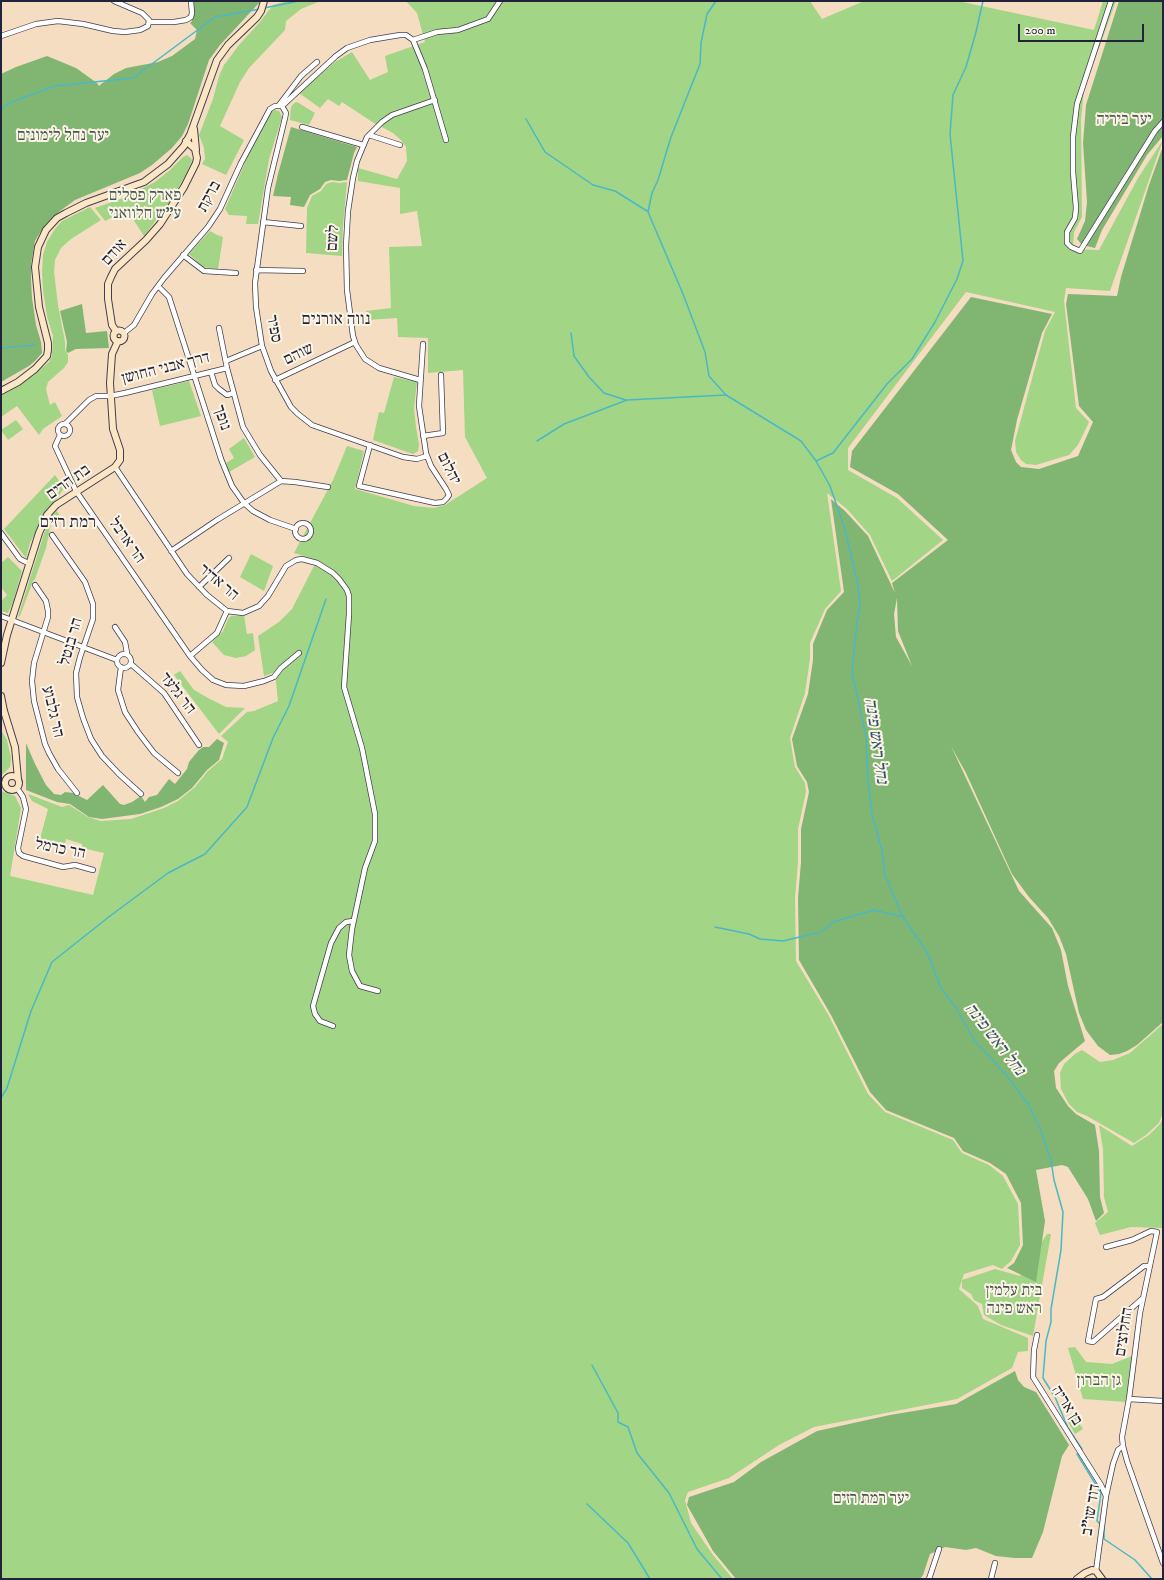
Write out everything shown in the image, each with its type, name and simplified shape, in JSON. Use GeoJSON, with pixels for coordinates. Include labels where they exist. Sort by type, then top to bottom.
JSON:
{"type":"FeatureCollection","features":[{"type":"Feature","properties":{"kind":"street"},"geometry":{"type":"LineString","coordinates":[[114,1],[142,13],[149,22]]}},
{"type":"Feature","properties":{"kind":"street"},"geometry":{"type":"LineString","coordinates":[[149,22],[174,22],[186,20],[192,13],[191,1]]}},
{"type":"Feature","properties":{"kind":"street"},"geometry":{"type":"LineString","coordinates":[[413,40],[437,32],[458,30],[488,19],[500,1]]}},
{"type":"Feature","properties":{"kind":"street"},"geometry":{"type":"LineString","coordinates":[[1111,1],[1077,104],[1073,137],[1073,172],[1076,208],[1074,218],[1067,232],[1067,243],[1070,247],[1080,251],[1155,130],[1163,122]]}},
{"type":"Feature","properties":{"kind":"street"},"geometry":{"type":"LineString","coordinates":[[1,391],[18,382],[35,369],[47,356],[48,343],[37,294],[35,267],[38,247],[46,230],[57,218],[75,208],[148,180],[160,171],[174,157],[186,142],[195,124],[217,60],[228,45],[257,16],[264,2]]}},
{"type":"Feature","properties":{"kind":"street"},"geometry":{"type":"LineString","coordinates":[[1,36],[36,24],[58,21],[125,32],[145,28],[148,26],[149,22]]}},
{"type":"Feature","properties":{"kind":"street"},"geometry":{"type":"LineString","coordinates":[[281,105],[336,56],[353,45],[370,40],[406,35],[413,40],[425,68],[446,140]]}},
{"type":"Feature","properties":{"kind":"street","name":"ברקת"},"geometry":{"type":"LineString","coordinates":[[124,333],[134,325],[158,286],[208,227],[220,209],[264,117],[270,109],[281,105],[300,76],[318,62]]}},
{"type":"Feature","properties":{"kind":"street","name":"לשם"},"geometry":{"type":"LineString","coordinates":[[420,380],[389,372],[371,364],[360,353],[355,342],[347,290],[346,246],[348,211],[353,178],[357,161],[369,134],[392,115],[435,100]]}},
{"type":"Feature","properties":{"kind":"street","name":"ספיר"},"geometry":{"type":"LineString","coordinates":[[281,105],[286,113],[268,188],[255,283],[256,307],[262,346],[275,380],[291,407],[305,420],[324,430],[411,458],[427,456]]}},
{"type":"Feature","properties":{"kind":"street"},"geometry":{"type":"LineString","coordinates":[[195,124],[194,138],[197,156]]}},
{"type":"Feature","properties":{"kind":"street"},"geometry":{"type":"LineString","coordinates":[[302,127],[363,145]]}},
{"type":"Feature","properties":{"kind":"street"},"geometry":{"type":"LineString","coordinates":[[369,134],[400,145]]}},
{"type":"Feature","properties":{"kind":"street"},"geometry":{"type":"LineString","coordinates":[[186,142],[192,146],[197,156]]}},
{"type":"Feature","properties":{"kind":"street"},"geometry":{"type":"LineString","coordinates":[[174,157],[183,151],[189,150],[193,151],[197,156]]}},
{"type":"Feature","properties":{"kind":"street","name":"אודם"},"geometry":{"type":"LineString","coordinates":[[116,331],[112,325],[108,299],[108,284],[115,269],[154,232],[168,213],[184,187],[196,163],[197,156]]}},
{"type":"Feature","properties":{"kind":"street"},"geometry":{"type":"LineString","coordinates":[[263,222],[301,226]]}},
{"type":"Feature","properties":{"kind":"street"},"geometry":{"type":"LineString","coordinates":[[183,255],[204,271],[236,273]]}},
{"type":"Feature","properties":{"kind":"street"},"geometry":{"type":"LineString","coordinates":[[256,270],[303,271]]}},
{"type":"Feature","properties":{"kind":"street","name":"נופך"},"geometry":{"type":"LineString","coordinates":[[158,286],[169,297],[193,377],[226,473],[232,486],[244,504],[261,516],[296,529]]}},
{"type":"Feature","properties":{"kind":"street"},"geometry":{"type":"LineString","coordinates":[[219,328],[227,368],[243,427],[260,455],[280,481]]}},
{"type":"Feature","properties":{"kind":"street"},"geometry":{"type":"LineString","coordinates":[[115,467],[120,460],[121,455],[113,429],[110,396],[110,370],[112,354],[118,341],[124,339],[124,333],[120,330],[116,331],[114,337],[118,341]]}},
{"type":"Feature","properties":{"kind":"street","name":"שוהם"},"geometry":{"type":"LineString","coordinates":[[275,380],[355,342]]}},
{"type":"Feature","properties":{"kind":"street","name":"יהלום"},"geometry":{"type":"LineString","coordinates":[[370,445],[360,486],[435,503],[443,502],[449,495],[431,466],[427,456],[423,436],[419,406],[422,344]]}},
{"type":"Feature","properties":{"kind":"street","name":"דרך אבני החושן"},"geometry":{"type":"LineString","coordinates":[[226,361],[262,346]]}},
{"type":"Feature","properties":{"kind":"street","name":"דרך אבני החושן"},"geometry":{"type":"LineString","coordinates":[[66,423],[89,400],[99,396],[110,396],[227,368]]}},
{"type":"Feature","properties":{"kind":"street"},"geometry":{"type":"LineString","coordinates":[[212,372],[215,385],[219,389],[227,395],[234,393]]}},
{"type":"Feature","properties":{"kind":"street"},"geometry":{"type":"LineString","coordinates":[[423,436],[443,433],[442,376]]}},
{"type":"Feature","properties":{"kind":"street"},"geometry":{"type":"LineString","coordinates":[[62,423],[66,423],[69,426],[70,432],[65,436],[60,435],[57,431],[58,426],[62,423]]}},
{"type":"Feature","properties":{"kind":"street","name":"הר ארבל"},"geometry":{"type":"LineString","coordinates":[[60,435],[55,446],[76,491],[190,656],[214,680],[226,685],[244,686],[264,681],[274,677],[281,668],[299,653]]}},
{"type":"Feature","properties":{"kind":"street","name":"בת הרים"},"geometry":{"type":"LineString","coordinates":[[1,663],[12,620],[39,533],[47,515],[56,505],[115,467]]}},
{"type":"Feature","properties":{"kind":"street","name":"הר אדיר"},"geometry":{"type":"LineString","coordinates":[[115,467],[187,574],[199,587],[227,611],[242,613],[259,606],[268,596],[286,566],[296,560],[302,559],[317,563],[333,573],[344,585],[348,596],[349,614],[344,687],[362,748],[375,814],[375,841],[365,868],[353,921],[349,954],[352,971],[360,986],[378,991]]}},
{"type":"Feature","properties":{"kind":"street"},"geometry":{"type":"LineString","coordinates":[[171,551],[280,481],[328,487]]}},
{"type":"Feature","properties":{"kind":"street"},"geometry":{"type":"LineString","coordinates":[[1,533],[20,559],[30,564]]}},
{"type":"Feature","properties":{"kind":"street","name":"הר בנטל"},"geometry":{"type":"LineString","coordinates":[[52,536],[80,574],[91,596],[93,604],[93,619],[77,666],[76,688],[80,708],[96,748],[119,774],[141,794]]}},
{"type":"Feature","properties":{"kind":"street"},"geometry":{"type":"LineString","coordinates":[[199,587],[228,558]]}},
{"type":"Feature","properties":{"kind":"street","name":"הר גלבוע"},"geometry":{"type":"LineString","coordinates":[[35,584],[47,606],[48,617],[36,655],[33,671],[34,701],[45,744],[49,753],[58,768],[77,793]]}},
{"type":"Feature","properties":{"kind":"street"},"geometry":{"type":"LineString","coordinates":[[190,656],[216,633],[227,611]]}},
{"type":"Feature","properties":{"kind":"street"},"geometry":{"type":"LineString","coordinates":[[1,616],[117,660],[121,668],[118,690],[125,712],[154,753],[178,773]]}},
{"type":"Feature","properties":{"kind":"street"},"geometry":{"type":"LineString","coordinates":[[115,627],[125,642],[127,653],[131,658],[131,664],[126,668],[121,668]]}},
{"type":"Feature","properties":{"kind":"street"},"geometry":{"type":"LineString","coordinates":[[117,660],[121,654],[127,653]]}},
{"type":"Feature","properties":{"kind":"street","name":"הר גלעד"},"geometry":{"type":"LineString","coordinates":[[131,664],[164,693],[199,745]]}},
{"type":"Feature","properties":{"kind":"street"},"geometry":{"type":"LineString","coordinates":[[1,696],[3,719],[15,748],[19,783],[17,788],[14,790],[1,786]]}},
{"type":"Feature","properties":{"kind":"street"},"geometry":{"type":"LineString","coordinates":[[9,789],[5,784],[6,778],[14,770],[16,760]]}},
{"type":"Feature","properties":{"kind":"street"},"geometry":{"type":"LineString","coordinates":[[6,778],[15,776],[18,779]]}},
{"type":"Feature","properties":{"kind":"street","name":"הר כרמל"},"geometry":{"type":"LineString","coordinates":[[17,788],[23,797],[26,809],[18,848],[21,855],[63,867],[75,865],[93,870]]}},
{"type":"Feature","properties":{"kind":"street"},"geometry":{"type":"LineString","coordinates":[[333,1026],[320,1021],[315,1014],[313,1006],[331,943],[339,928],[346,922],[353,921]]}},
{"type":"Feature","properties":{"kind":"street","name":"החלוצים"},"geometry":{"type":"LineString","coordinates":[[1106,1247],[1132,1240],[1151,1232],[1157,1232],[1143,1298],[1129,1399],[1122,1437],[1123,1446],[1163,1563]]}},
{"type":"Feature","properties":{"kind":"street"},"geometry":{"type":"LineString","coordinates":[[1143,1298],[1093,1342],[1088,1341],[1096,1299],[1103,1297],[1144,1266],[1150,1266]]}},
{"type":"Feature","properties":{"kind":"street","name":"בן אריה"},"geometry":{"type":"LineString","coordinates":[[1037,1335],[1034,1350],[1033,1377],[1101,1485],[1106,1496]]}},
{"type":"Feature","properties":{"kind":"street"},"geometry":{"type":"LineString","coordinates":[[1129,1399],[1163,1401]]}},
{"type":"Feature","properties":{"kind":"street","name":"דוד שו\"ב"},"geometry":{"type":"LineString","coordinates":[[1096,1571],[1106,1496],[1118,1450],[1123,1446]]}},
{"type":"Feature","properties":{"kind":"street"},"geometry":{"type":"LineString","coordinates":[[1101,1485],[1106,1484],[1110,1479]]}},
{"type":"Feature","properties":{"kind":"street"},"geometry":{"type":"LineString","coordinates":[[929,1579],[940,1549]]}},
{"type":"Feature","properties":{"kind":"street"},"geometry":{"type":"LineString","coordinates":[[991,1579],[994,1563]]}},
{"type":"Feature","properties":{"kind":"street"},"geometry":{"type":"LineString","coordinates":[[1077,1579],[1088,1571],[1096,1571],[1102,1579]]}},
{"type":"Feature","properties":{"kind":"green space","name":"יער נחל לימונים"},"geometry":{"type":"Polygon","coordinates":[[[192,1],[259,1],[259,3],[220,45],[209,60],[188,124],[182,136],[172,148],[140,173],[75,200],[46,224],[39,234],[35,241],[31,264],[31,279],[36,325],[41,342],[42,353],[29,366],[1,382],[1,74],[47,56],[76,68],[99,86],[114,74],[126,68],[158,62],[172,56],[195,39],[197,30],[190,23],[192,21],[192,1]]]}},
{"type":"Feature","properties":{"kind":"green space"},"geometry":{"type":"Polygon","coordinates":[[[288,1],[339,1],[318,2],[301,9],[286,21],[285,30],[249,68],[240,82],[220,126],[244,140],[226,175],[202,164],[205,159],[204,148],[199,135],[213,99],[219,76],[224,65],[239,45],[273,5],[288,1]]]}},
{"type":"Feature","properties":{"kind":"green space"},"geometry":{"type":"Polygon","coordinates":[[[406,1],[810,1],[822,19],[864,1],[958,1],[1094,30],[1103,1],[1116,1],[1084,89],[1081,120],[1082,217],[1074,232],[1073,249],[1099,250],[1138,178],[1163,140],[1110,291],[1066,288],[1064,301],[1076,408],[1089,422],[1078,445],[1069,455],[1036,465],[1026,464],[1021,460],[1016,452],[1015,441],[1045,331],[1055,312],[966,292],[848,448],[848,470],[897,498],[943,540],[892,581],[870,535],[847,509],[827,493],[841,591],[825,609],[810,643],[810,659],[805,693],[790,738],[795,767],[805,783],[806,792],[798,829],[798,862],[795,898],[796,961],[829,1016],[868,1094],[885,1112],[953,1140],[962,1153],[989,1165],[1003,1176],[1018,1204],[1020,1245],[1011,1261],[1002,1269],[993,1265],[964,1274],[959,1289],[978,1306],[983,1319],[1028,1338],[1028,1351],[1018,1352],[1012,1368],[957,1399],[814,1427],[779,1445],[729,1478],[688,1492],[685,1500],[691,1523],[713,1555],[733,1579],[1,1579],[1,791],[15,796],[21,808],[10,876],[93,895],[104,853],[82,848],[82,844],[66,839],[65,844],[40,839],[48,809],[32,801],[28,794],[62,807],[69,805],[88,817],[101,821],[131,819],[164,808],[178,801],[195,787],[208,771],[222,759],[228,742],[221,736],[247,712],[254,711],[278,701],[275,672],[264,676],[258,636],[279,622],[292,609],[317,560],[294,553],[333,480],[347,446],[364,451],[355,489],[414,506],[434,508],[445,505],[487,478],[465,437],[463,370],[428,373],[428,338],[398,337],[397,318],[367,320],[366,311],[391,308],[389,247],[422,246],[417,211],[400,214],[400,188],[358,181],[358,168],[397,179],[407,161],[406,147],[393,133],[374,123],[342,102],[339,106],[328,99],[320,108],[299,93],[335,62],[352,52],[370,80],[388,72],[385,56],[425,42],[417,13],[406,1]]]}},
{"type":"Feature","properties":{"kind":"green space","name":"יער ביריה"},"geometry":{"type":"Polygon","coordinates":[[[1119,1],[1163,1],[1163,136],[1147,155],[1102,230],[1095,248],[1082,245],[1077,239],[1085,221],[1087,202],[1083,143],[1086,105],[1119,1]]]}},
{"type":"Feature","properties":{"kind":"green space"},"geometry":{"type":"Polygon","coordinates":[[[297,102],[315,113],[309,125],[290,120],[291,107],[297,102]]]}},
{"type":"Feature","properties":{"kind":"green space"},"geometry":{"type":"Polygon","coordinates":[[[272,111],[279,111],[282,117],[269,159],[258,224],[246,224],[247,216],[229,215],[225,209],[250,151],[265,122],[272,111]]]}},
{"type":"Feature","properties":{"kind":"green space"},"geometry":{"type":"Polygon","coordinates":[[[291,127],[357,147],[347,180],[331,180],[325,182],[320,189],[310,195],[304,207],[290,205],[291,197],[273,196],[291,127]]]}},
{"type":"Feature","properties":{"kind":"green space"},"geometry":{"type":"Polygon","coordinates":[[[1163,146],[1163,1022],[1137,1045],[1127,1051],[1110,1055],[1098,1046],[1086,1030],[1079,1013],[1066,954],[1059,936],[1048,918],[1029,897],[1012,874],[966,773],[951,746],[1019,891],[1052,928],[1061,950],[1068,986],[1085,1041],[1059,1063],[1054,1071],[1056,1088],[1068,1106],[1076,1114],[1095,1125],[1099,1151],[1100,1197],[1104,1213],[1096,1221],[1088,1199],[1068,1167],[1062,1165],[1036,1170],[1045,1221],[1036,1282],[1007,1268],[1014,1263],[1023,1245],[1021,1203],[1006,1174],[990,1163],[963,1151],[954,1138],[886,1110],[870,1092],[831,1015],[799,960],[798,898],[801,862],[801,829],[809,792],[807,782],[797,766],[792,739],[808,694],[813,660],[813,644],[827,610],[844,592],[831,499],[845,511],[868,536],[895,593],[892,583],[948,540],[898,494],[850,467],[852,451],[971,297],[1052,314],[1042,333],[1017,420],[1011,450],[1016,462],[1021,467],[1039,469],[1078,456],[1093,422],[1079,406],[1066,304],[1068,294],[1117,296],[1121,277],[1149,185],[1163,146]],[[897,598],[894,614],[896,637],[912,666],[898,631],[897,598]]]}},
{"type":"Feature","properties":{"kind":"green space","name":"פארק פסלים ע\"ש חלוואני"},"geometry":{"type":"Polygon","coordinates":[[[187,155],[192,161],[185,176],[171,200],[144,236],[127,210],[105,221],[95,208],[126,197],[155,182],[187,155]]]}},
{"type":"Feature","properties":{"kind":"green space"},"geometry":{"type":"Polygon","coordinates":[[[332,182],[347,182],[342,256],[306,253],[307,208],[312,196],[321,191],[326,184],[332,182]]]}},
{"type":"Feature","properties":{"kind":"green space"},"geometry":{"type":"Polygon","coordinates":[[[90,207],[101,220],[71,239],[61,248],[55,260],[54,272],[58,305],[65,342],[65,350],[68,355],[68,362],[64,368],[48,382],[46,389],[50,405],[55,402],[62,416],[43,429],[39,435],[17,406],[1,417],[1,395],[34,375],[49,362],[52,356],[53,336],[47,316],[43,290],[43,255],[47,242],[62,221],[90,207]]]}},
{"type":"Feature","properties":{"kind":"green space"},"geometry":{"type":"Polygon","coordinates":[[[210,231],[223,237],[218,269],[203,267],[189,254],[210,231]]]}},
{"type":"Feature","properties":{"kind":"green space"},"geometry":{"type":"Polygon","coordinates":[[[82,304],[86,333],[107,331],[109,348],[76,349],[68,353],[66,351],[67,342],[60,311],[82,304]]]}},
{"type":"Feature","properties":{"kind":"green space"},"geometry":{"type":"Polygon","coordinates":[[[394,377],[417,382],[414,408],[419,445],[418,451],[413,454],[373,440],[379,412],[384,413],[394,377]]]}},
{"type":"Feature","properties":{"kind":"green space"},"geometry":{"type":"Polygon","coordinates":[[[189,381],[201,416],[160,426],[152,390],[189,381]]]}},
{"type":"Feature","properties":{"kind":"green space"},"geometry":{"type":"Polygon","coordinates":[[[16,420],[23,429],[8,440],[1,430],[16,420]]]}},
{"type":"Feature","properties":{"kind":"green space"},"geometry":{"type":"Polygon","coordinates":[[[244,438],[255,457],[229,472],[226,463],[234,458],[229,449],[244,438]]]}},
{"type":"Feature","properties":{"kind":"green space"},"geometry":{"type":"Polygon","coordinates":[[[55,475],[64,488],[57,499],[47,509],[30,543],[26,558],[4,529],[55,475]]]}},
{"type":"Feature","properties":{"kind":"green space"},"geometry":{"type":"Polygon","coordinates":[[[57,511],[60,516],[51,524],[46,548],[35,579],[20,616],[18,617],[47,524],[57,511]]]}},
{"type":"Feature","properties":{"kind":"green space"},"geometry":{"type":"Polygon","coordinates":[[[251,554],[273,566],[264,591],[240,577],[251,554]]]}},
{"type":"Feature","properties":{"kind":"green space"},"geometry":{"type":"Polygon","coordinates":[[[8,557],[22,571],[13,602],[8,613],[1,611],[1,601],[7,595],[1,587],[1,563],[8,557]]]}},
{"type":"Feature","properties":{"kind":"green space"},"geometry":{"type":"Polygon","coordinates":[[[244,615],[247,634],[253,633],[255,650],[246,656],[236,658],[224,655],[212,642],[223,631],[228,619],[231,616],[244,615]]]}},
{"type":"Feature","properties":{"kind":"green space"},"geometry":{"type":"Polygon","coordinates":[[[180,671],[194,690],[226,707],[245,708],[219,734],[174,675],[180,671]]]}},
{"type":"Feature","properties":{"kind":"green space"},"geometry":{"type":"Polygon","coordinates":[[[1,730],[7,740],[11,758],[10,767],[1,776],[1,730]]]}},
{"type":"Feature","properties":{"kind":"green space"},"geometry":{"type":"Polygon","coordinates":[[[217,739],[224,743],[219,760],[207,770],[192,788],[178,799],[140,814],[102,819],[89,817],[70,804],[57,802],[26,790],[26,743],[46,785],[54,794],[61,795],[65,792],[73,793],[87,800],[103,785],[120,804],[124,805],[141,796],[145,802],[149,797],[157,795],[169,779],[175,784],[187,769],[189,762],[198,751],[203,747],[209,747],[217,739]]]}},
{"type":"Feature","properties":{"kind":"green space"},"geometry":{"type":"Polygon","coordinates":[[[1163,1024],[1163,1113],[1159,1123],[1146,1135],[1134,1143],[1087,1116],[1077,1112],[1069,1104],[1061,1089],[1060,1073],[1064,1064],[1075,1054],[1082,1050],[1100,1062],[1113,1060],[1130,1053],[1163,1024]]]}},
{"type":"Feature","properties":{"kind":"green space"},"geometry":{"type":"Polygon","coordinates":[[[1163,1118],[1163,1228],[1131,1227],[1100,1235],[1095,1223],[1108,1212],[1104,1197],[1103,1149],[1099,1125],[1132,1146],[1149,1135],[1160,1124],[1163,1118]]]}},
{"type":"Feature","properties":{"kind":"green space","name":"בית עלמין ראש פינה"},"geometry":{"type":"Polygon","coordinates":[[[1047,1234],[1051,1234],[1033,1336],[1001,1325],[984,1315],[982,1304],[974,1300],[971,1294],[962,1288],[962,1280],[995,1269],[1020,1276],[1047,1234]]]}},
{"type":"Feature","properties":{"kind":"green space","name":"גן הברון"},"geometry":{"type":"Polygon","coordinates":[[[1075,1347],[1086,1362],[1112,1364],[1132,1356],[1127,1402],[1083,1399],[1068,1348],[1075,1347]]]}},
{"type":"Feature","properties":{"kind":"green space","name":"יער רמת רזים"},"geometry":{"type":"Polygon","coordinates":[[[1015,1371],[1018,1380],[1024,1387],[1036,1392],[1069,1445],[1062,1456],[1043,1532],[1032,1558],[996,1556],[976,1548],[966,1550],[945,1547],[930,1554],[923,1575],[920,1579],[736,1579],[713,1551],[687,1505],[689,1497],[734,1482],[761,1462],[817,1431],[890,1415],[956,1404],[1015,1371]]]}},
{"type":"Feature","properties":{"kind":"green space"},"geometry":{"type":"Polygon","coordinates":[[[1074,1415],[1076,1417],[1079,1415],[1083,1420],[1079,1423],[1083,1429],[1075,1434],[1067,1420],[1074,1415]]]}},
{"type":"Feature","properties":{"kind":"waterway"},"geometry":{"type":"LineString","coordinates":[[264,8],[299,1]]}},
{"type":"Feature","properties":{"kind":"waterway"},"geometry":{"type":"LineString","coordinates":[[716,1],[707,14],[701,43],[700,64],[671,137],[658,180],[652,193],[648,212],[683,294],[705,352],[709,376],[726,395],[801,441],[816,461]]}},
{"type":"Feature","properties":{"kind":"waterway","name":"נחל ראש פינה"},"geometry":{"type":"LineString","coordinates":[[983,1],[966,67],[953,95],[950,134],[963,261],[957,279],[935,322],[912,359],[887,384],[833,453],[816,461],[830,486],[845,529],[858,585],[860,605],[852,672],[866,736],[868,781],[872,814],[882,851],[885,875],[903,917],[927,952],[941,988],[956,1008],[974,1040],[1008,1077],[1028,1104],[1041,1131],[1051,1160],[1054,1180],[1063,1212],[1061,1250],[1051,1309],[1051,1322],[1046,1341],[1043,1378],[1055,1397],[1068,1428],[1082,1449]]}},
{"type":"Feature","properties":{"kind":"waterway"},"geometry":{"type":"LineString","coordinates":[[1,110],[9,103],[55,86],[133,78],[215,17],[260,9]]}},
{"type":"Feature","properties":{"kind":"waterway"},"geometry":{"type":"LineString","coordinates":[[526,119],[545,152],[593,185],[615,191],[647,211]]}},
{"type":"Feature","properties":{"kind":"waterway"},"geometry":{"type":"LineString","coordinates":[[571,333],[574,356],[589,377],[604,393],[626,400]]}},
{"type":"Feature","properties":{"kind":"waterway"},"geometry":{"type":"LineString","coordinates":[[1,348],[35,345]]}},
{"type":"Feature","properties":{"kind":"waterway"},"geometry":{"type":"LineString","coordinates":[[537,441],[564,424],[627,400],[726,395]]}},
{"type":"Feature","properties":{"kind":"waterway"},"geometry":{"type":"LineString","coordinates":[[1,1098],[7,1088],[31,1011],[52,962],[168,873],[205,854],[247,807],[273,738],[289,706],[326,599]]}},
{"type":"Feature","properties":{"kind":"waterway"},"geometry":{"type":"LineString","coordinates":[[715,927],[749,934],[760,939],[783,941],[821,932],[833,922],[874,910],[903,917]]}},
{"type":"Feature","properties":{"kind":"waterway"},"geometry":{"type":"LineString","coordinates":[[592,1365],[618,1413],[618,1422],[628,1427],[637,1453],[669,1493],[697,1549],[722,1579]]}},
{"type":"Feature","properties":{"kind":"waterway","name":"נחל ראש פינה"},"geometry":{"type":"LineString","coordinates":[[1077,1454],[1101,1493],[1097,1521],[1099,1523]]}},
{"type":"Feature","properties":{"kind":"waterway"},"geometry":{"type":"LineString","coordinates":[[587,1504],[628,1543],[650,1579]]}},
{"type":"Feature","properties":{"kind":"waterway","name":"נחל ראש פינה"},"geometry":{"type":"LineString","coordinates":[[1104,1528],[1104,1539],[1135,1560],[1152,1579]]}},
{"type":"Feature","properties":{"kind":"district","name":"נווה אורנים"},"geometry":{"type":"Point","coordinates":[336,320]}},
{"type":"Feature","properties":{"kind":"district","name":"רמת רזים"},"geometry":{"type":"Point","coordinates":[68,523]}}]}
